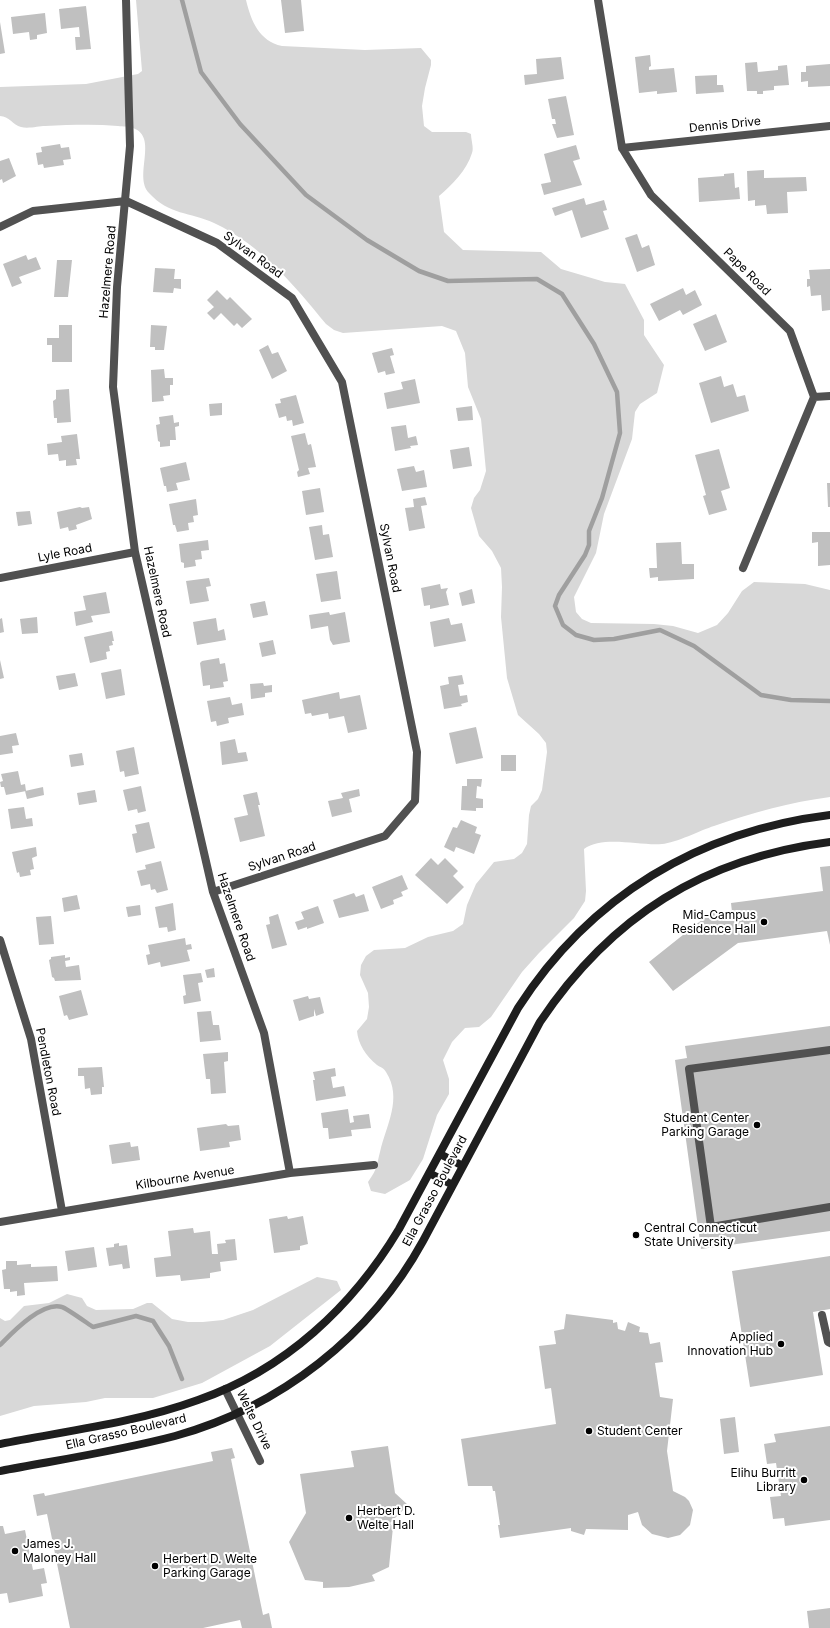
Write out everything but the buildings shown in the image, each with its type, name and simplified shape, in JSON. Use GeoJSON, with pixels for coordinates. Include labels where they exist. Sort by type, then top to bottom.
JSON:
{"type":"FeatureCollection","features":[{"type":"Feature","properties":{"kind":"main road","name":"Ella Grasso Boulevard"},"geometry":{"type":"LineString","coordinates":[[0,1444],[146,1416],[197,1401],[257,1373],[288,1353],[341,1308],[369,1275],[389,1246],[524,998],[563,949],[597,915],[646,878],[678,860],[710,845],[766,827],[830,815]]}},
{"type":"Feature","properties":{"kind":"main road","name":"Ella Grasso Boulevard"},"geometry":{"type":"LineString","coordinates":[[0,1471],[156,1440],[190,1431],[237,1413],[270,1396],[302,1376],[337,1347],[363,1322],[410,1263],[540,1022],[580,971],[619,931],[654,904],[676,891],[735,864],[772,852],[830,842]]}},
{"type":"Feature","properties":{"kind":"main road"},"geometry":{"type":"LineString","coordinates":[[440,1154],[463,1166]]}},
{"type":"Feature","properties":{"kind":"main road"},"geometry":{"type":"LineString","coordinates":[[429,1173],[453,1185]]}},
{"type":"Feature","properties":{"kind":"street","name":"Hazelmere Road"},"geometry":{"type":"LineString","coordinates":[[126,0],[130,146],[117,287],[113,387],[135,552],[212,892],[264,1033],[290,1173]]}},
{"type":"Feature","properties":{"kind":"street","name":"Pape Road"},"geometry":{"type":"LineString","coordinates":[[598,0],[622,148],[651,195],[790,331],[814,397]]}},
{"type":"Feature","properties":{"kind":"street","name":"Dennis Drive"},"geometry":{"type":"LineString","coordinates":[[622,148],[830,126]]}},
{"type":"Feature","properties":{"kind":"street"},"geometry":{"type":"LineString","coordinates":[[0,227],[33,211],[126,201]]}},
{"type":"Feature","properties":{"kind":"street","name":"Sylvan Road"},"geometry":{"type":"LineString","coordinates":[[126,201],[217,243],[292,298],[342,382],[417,752],[415,801],[385,836],[212,892]]}},
{"type":"Feature","properties":{"kind":"street"},"geometry":{"type":"LineString","coordinates":[[743,568],[814,397],[830,396]]}},
{"type":"Feature","properties":{"kind":"street","name":"Lyle Road"},"geometry":{"type":"LineString","coordinates":[[0,578],[135,552]]}},
{"type":"Feature","properties":{"kind":"street","name":"Pendleton Road"},"geometry":{"type":"LineString","coordinates":[[0,940],[31,1039],[62,1211]]}},
{"type":"Feature","properties":{"kind":"street"},"geometry":{"type":"LineString","coordinates":[[830,1050],[689,1069],[711,1227],[830,1207]]}},
{"type":"Feature","properties":{"kind":"street","name":"Kilbourne Avenue"},"geometry":{"type":"LineString","coordinates":[[0,1222],[290,1173],[374,1165]]}},
{"type":"Feature","properties":{"kind":"street"},"geometry":{"type":"LineString","coordinates":[[822,1315],[828,1342],[830,1343]]}},
{"type":"Feature","properties":{"kind":"street","name":"Welte Drive"},"geometry":{"type":"LineString","coordinates":[[225,1389],[260,1462]]}},
{"type":"Feature","properties":{"kind":"shaded area"},"geometry":{"type":"Polygon","coordinates":[[[136,0],[246,0],[250,15],[257,29],[267,40],[282,46],[365,50],[421,48],[431,60],[422,106],[424,126],[432,132],[466,132],[471,134],[473,146],[470,159],[463,171],[439,196],[444,232],[463,250],[541,252],[561,269],[605,282],[625,284],[644,320],[644,335],[664,365],[657,393],[640,404],[635,412],[632,439],[604,514],[596,553],[574,597],[576,612],[582,619],[591,623],[654,624],[673,626],[698,633],[717,625],[728,613],[742,591],[754,582],[805,584],[830,590],[830,797],[757,812],[668,843],[653,844],[611,842],[592,845],[584,849],[585,901],[574,918],[522,972],[491,1017],[479,1027],[465,1028],[452,1042],[443,1060],[449,1079],[449,1094],[437,1115],[423,1159],[410,1180],[385,1194],[371,1191],[368,1182],[374,1174],[392,1112],[393,1092],[391,1082],[385,1071],[366,1054],[358,1036],[357,1031],[367,1019],[369,1007],[368,993],[360,975],[361,965],[366,956],[374,950],[405,948],[428,937],[453,931],[463,924],[467,905],[476,884],[494,862],[514,859],[522,853],[527,844],[529,815],[531,806],[538,799],[542,790],[547,752],[546,743],[539,734],[518,715],[507,678],[501,617],[501,568],[492,551],[479,536],[471,508],[474,498],[480,490],[486,471],[481,419],[468,387],[465,353],[456,331],[442,326],[343,333],[334,330],[326,324],[302,295],[262,254],[231,232],[205,219],[172,209],[164,205],[149,193],[145,186],[143,177],[145,148],[144,140],[140,133],[131,127],[109,125],[73,125],[24,128],[18,126],[6,117],[0,116],[0,87],[86,84],[138,74],[142,71],[136,0]]]}},
{"type":"Feature","properties":{"kind":"shaded area"},"geometry":{"type":"Polygon","coordinates":[[[317,1277],[337,1281],[341,1290],[270,1346],[202,1383],[153,1398],[105,1398],[86,1402],[34,1406],[0,1416],[0,1318],[5,1321],[10,1320],[24,1306],[49,1303],[67,1294],[82,1298],[87,1306],[96,1310],[133,1309],[147,1303],[152,1303],[172,1319],[188,1322],[203,1322],[223,1320],[253,1310],[317,1277]]]}},
{"type":"Feature","properties":{"kind":"waterway"},"geometry":{"type":"LineString","coordinates":[[182,0],[201,72],[240,124],[306,195],[367,240],[419,271],[448,281],[537,279],[562,294],[594,344],[617,392],[620,433],[602,498],[589,531],[589,545],[585,555],[559,595],[555,606],[563,625],[576,635],[594,640],[614,639],[660,630],[694,646],[761,695],[791,700],[830,701]]}},
{"type":"Feature","properties":{"kind":"waterway"},"geometry":{"type":"LineString","coordinates":[[0,1345],[28,1319],[37,1313],[54,1306],[64,1308],[93,1327],[136,1316],[153,1321],[169,1346],[182,1379]]}},
{"type":"Feature","properties":{"kind":"place","name":"Mid-Campus Residence Hall"},"geometry":{"type":"Point","coordinates":[764,922]}},
{"type":"Feature","properties":{"kind":"place","name":"Student Center Parking Garage"},"geometry":{"type":"Point","coordinates":[757,1125]}},
{"type":"Feature","properties":{"kind":"place","name":"Central Connecticut State University"},"geometry":{"type":"Point","coordinates":[636,1235]}},
{"type":"Feature","properties":{"kind":"place","name":"Applied Innovation Hub"},"geometry":{"type":"Point","coordinates":[781,1344]}},
{"type":"Feature","properties":{"kind":"place","name":"Student Center"},"geometry":{"type":"Point","coordinates":[589,1431]}},
{"type":"Feature","properties":{"kind":"place","name":"Elihu Burritt Library"},"geometry":{"type":"Point","coordinates":[804,1480]}},
{"type":"Feature","properties":{"kind":"place","name":"Herbert D. Welte Hall"},"geometry":{"type":"Point","coordinates":[349,1518]}},
{"type":"Feature","properties":{"kind":"place","name":"James J. Maloney Hall"},"geometry":{"type":"Point","coordinates":[15,1551]}},
{"type":"Feature","properties":{"kind":"place","name":"Herbert D. Welte Parking Garage"},"geometry":{"type":"Point","coordinates":[155,1566]}}]}
